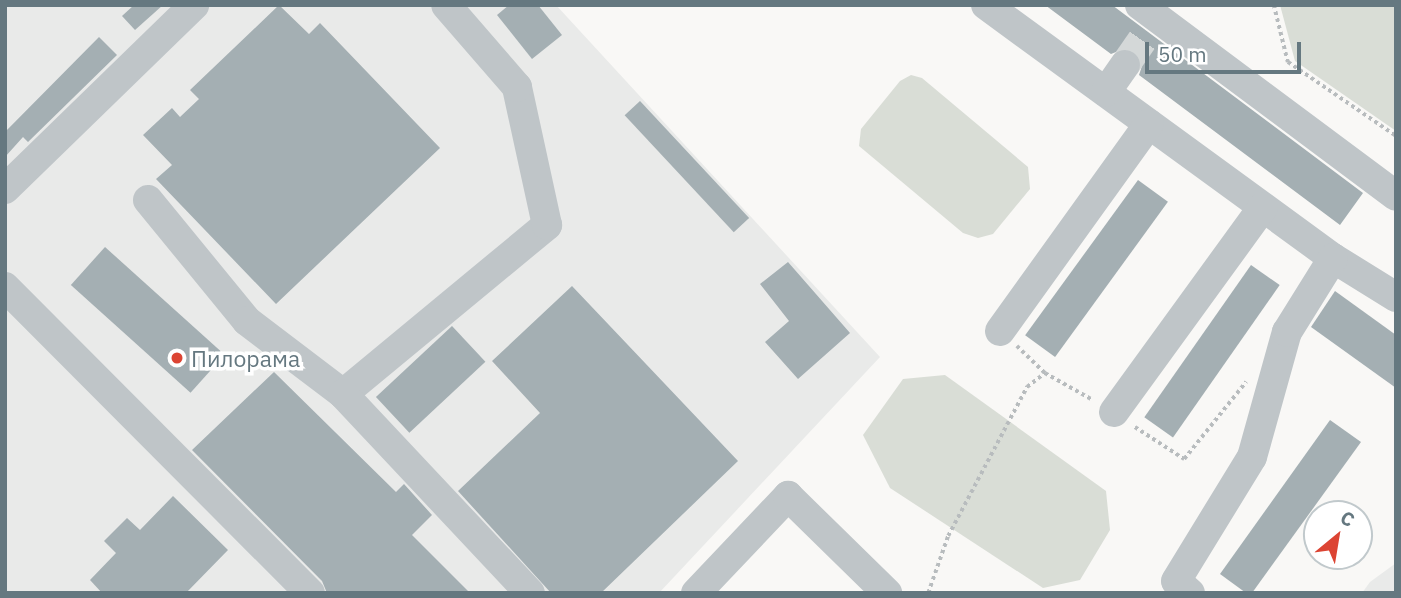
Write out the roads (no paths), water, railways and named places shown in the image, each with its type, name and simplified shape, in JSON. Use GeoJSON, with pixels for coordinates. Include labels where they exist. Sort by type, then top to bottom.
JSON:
{"type":"FeatureCollection","features":[{"type":"Feature","properties":{"kind":"lane"},"geometry":{"type":"LineString","coordinates":[[5,189],[194,5]]}},
{"type":"Feature","properties":{"kind":"lane"},"geometry":{"type":"LineString","coordinates":[[342,394],[547,225],[517,87],[446,5]]}},
{"type":"Feature","properties":{"kind":"lane"},"geometry":{"type":"LineString","coordinates":[[986,5],[1333,258],[1396,298]]}},
{"type":"Feature","properties":{"kind":"lane"},"geometry":{"type":"LineString","coordinates":[[1153,15],[1396,196]]}},
{"type":"Feature","properties":{"kind":"lane"},"geometry":{"type":"LineString","coordinates":[[1106,92],[1125,65]]}},
{"type":"Feature","properties":{"kind":"lane"},"geometry":{"type":"LineString","coordinates":[[1000,331],[1149,124]]}},
{"type":"Feature","properties":{"kind":"lane"},"geometry":{"type":"LineString","coordinates":[[148,200],[247,321],[342,394],[530,593]]}},
{"type":"Feature","properties":{"kind":"lane"},"geometry":{"type":"LineString","coordinates":[[1114,412],[1263,207]]}},
{"type":"Feature","properties":{"kind":"lane"},"geometry":{"type":"LineString","coordinates":[[1190,593],[1176,581],[1252,457],[1287,332],[1333,258]]}},
{"type":"Feature","properties":{"kind":"lane"},"geometry":{"type":"LineString","coordinates":[[5,287],[310,593]]}},
{"type":"Feature","properties":{"kind":"lane"},"geometry":{"type":"LineString","coordinates":[[696,593],[788,496],[887,593]]}},
{"type":"Feature","properties":{"kind":"tunnel"},"geometry":{"type":"LineString","coordinates":[[1125,65],[1148,32]]}},
{"type":"Feature","properties":{"kind":"place","name":"Пилорама"},"geometry":{"type":"Point","coordinates":[177,358]}}]}
